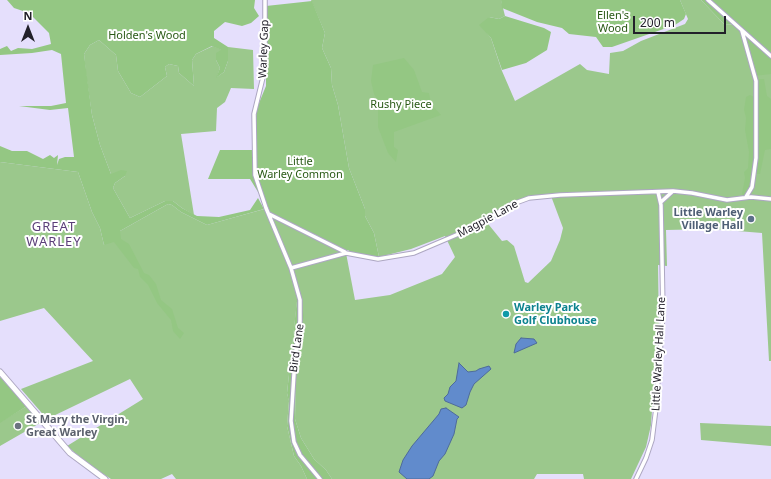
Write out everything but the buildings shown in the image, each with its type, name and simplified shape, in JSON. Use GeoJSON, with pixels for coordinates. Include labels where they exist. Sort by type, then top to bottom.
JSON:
{"type":"FeatureCollection","features":[{"type":"Feature","properties":{"kind":"main road"},"geometry":{"type":"LineString","coordinates":[[0,372],[70,453],[105,479]]}},
{"type":"Feature","properties":{"kind":"street","name":"Warley Gap"},"geometry":{"type":"LineString","coordinates":[[265,0],[265,69],[254,114],[253,164],[256,183],[269,214]]}},
{"type":"Feature","properties":{"kind":"street"},"geometry":{"type":"LineString","coordinates":[[708,0],[771,56]]}},
{"type":"Feature","properties":{"kind":"street"},"geometry":{"type":"LineString","coordinates":[[742,31],[756,81],[756,158],[751,189],[746,197]]}},
{"type":"Feature","properties":{"kind":"street"},"geometry":{"type":"LineString","coordinates":[[751,189],[756,196]]}},
{"type":"Feature","properties":{"kind":"street","name":"Little Warley Hall Lane"},"geometry":{"type":"LineString","coordinates":[[636,479],[652,440],[656,408],[658,363],[662,327],[661,202],[658,192]]}},
{"type":"Feature","properties":{"kind":"street","name":"Magpie Lane"},"geometry":{"type":"LineString","coordinates":[[269,214],[346,253],[378,259],[414,253],[475,227],[510,205],[529,198],[560,195],[673,192],[692,193],[726,200],[756,196],[771,199]]}},
{"type":"Feature","properties":{"kind":"street"},"geometry":{"type":"LineString","coordinates":[[661,202],[673,192]]}},
{"type":"Feature","properties":{"kind":"street","name":"Bird Lane"},"geometry":{"type":"LineString","coordinates":[[269,214],[292,268],[301,308],[294,366],[291,421],[294,442],[300,455],[320,479]]}},
{"type":"Feature","properties":{"kind":"street","name":"Magpie Lane"},"geometry":{"type":"LineString","coordinates":[[292,268],[346,253]]}},
{"type":"Feature","properties":{"kind":"green space","name":"Holden's Wood"},"geometry":{"type":"Polygon","coordinates":[[[7,0],[255,0],[254,8],[259,16],[251,23],[242,26],[225,22],[214,31],[214,38],[228,47],[228,61],[224,72],[216,78],[220,68],[216,60],[216,53],[221,50],[212,46],[196,54],[192,60],[194,86],[179,73],[178,66],[169,64],[165,67],[167,76],[140,97],[131,93],[118,71],[116,55],[99,40],[90,45],[84,54],[92,115],[100,145],[111,174],[121,170],[127,171],[125,176],[115,183],[113,188],[130,218],[165,201],[173,201],[197,216],[219,217],[250,210],[258,198],[264,209],[207,225],[168,204],[120,231],[121,239],[129,244],[144,273],[149,275],[156,284],[161,300],[172,309],[178,328],[184,333],[180,339],[173,331],[171,320],[157,303],[148,285],[140,277],[138,269],[134,268],[114,242],[104,245],[100,228],[92,212],[78,172],[0,162],[0,146],[12,151],[27,151],[43,159],[50,155],[54,158],[58,155],[57,165],[59,159],[74,157],[68,108],[50,110],[19,106],[51,106],[66,103],[61,54],[52,50],[0,55],[0,49],[7,46],[11,51],[18,48],[32,49],[51,44],[49,33],[29,13],[14,8],[7,0]]]}},
{"type":"Feature","properties":{"kind":"green space"},"geometry":{"type":"Polygon","coordinates":[[[311,0],[501,0],[505,16],[499,19],[489,17],[487,33],[491,38],[502,71],[515,101],[580,64],[587,70],[609,74],[610,53],[623,51],[641,41],[685,24],[688,19],[680,0],[701,0],[724,24],[736,25],[771,56],[771,361],[769,361],[762,233],[713,229],[666,230],[667,266],[658,265],[659,333],[656,353],[651,425],[646,447],[631,479],[584,479],[583,474],[537,474],[534,479],[332,479],[326,470],[314,459],[301,438],[295,419],[298,292],[287,393],[289,401],[287,426],[294,456],[307,479],[176,479],[172,474],[161,479],[111,479],[88,464],[67,446],[143,399],[130,379],[47,419],[21,389],[93,361],[44,308],[0,321],[0,162],[78,172],[92,212],[100,228],[104,245],[120,231],[168,204],[207,225],[268,208],[346,253],[355,300],[390,295],[442,274],[455,257],[445,236],[411,249],[379,257],[374,233],[365,216],[365,209],[349,168],[338,105],[332,85],[331,68],[322,48],[325,33],[311,0]],[[551,196],[529,198],[510,205],[487,220],[489,225],[502,241],[507,240],[514,246],[525,282],[528,283],[551,261],[560,240],[563,228],[551,196]]]}},
{"type":"Feature","properties":{"kind":"green space","name":"Ellen's Wood"},"geometry":{"type":"Polygon","coordinates":[[[501,0],[680,0],[686,14],[684,19],[675,25],[612,47],[603,47],[596,37],[569,34],[562,28],[537,22],[502,8],[501,0]]]}},
{"type":"Feature","properties":{"kind":"green space"},"geometry":{"type":"Polygon","coordinates":[[[701,0],[771,0],[771,74],[754,76],[742,31],[736,25],[724,24],[701,0]]]}},
{"type":"Feature","properties":{"kind":"green space","name":"Little Warley Common"},"geometry":{"type":"Polygon","coordinates":[[[312,1],[325,33],[322,48],[331,68],[332,85],[338,105],[349,168],[365,209],[365,216],[374,233],[379,257],[367,257],[357,253],[352,253],[348,250],[344,251],[316,235],[291,225],[271,213],[250,179],[208,179],[220,150],[254,150],[257,108],[266,86],[266,6],[312,1]]]}},
{"type":"Feature","properties":{"kind":"green space"},"geometry":{"type":"Polygon","coordinates":[[[505,16],[544,28],[551,32],[547,50],[526,63],[502,70],[491,38],[479,25],[489,17],[499,19],[505,16]]]}},
{"type":"Feature","properties":{"kind":"green space"},"geometry":{"type":"Polygon","coordinates":[[[99,40],[116,55],[118,71],[131,93],[140,97],[167,76],[165,67],[169,64],[178,66],[179,73],[194,86],[192,60],[196,54],[213,46],[222,50],[216,60],[220,68],[217,77],[224,72],[228,61],[228,47],[253,50],[254,89],[231,88],[225,102],[217,108],[216,131],[181,134],[194,215],[173,201],[165,201],[130,218],[113,188],[115,183],[125,176],[111,174],[100,145],[92,115],[84,54],[90,45],[99,40]]]}},
{"type":"Feature","properties":{"kind":"green space","name":"Rushy Piece"},"geometry":{"type":"Polygon","coordinates":[[[404,58],[414,70],[422,92],[429,93],[431,104],[441,115],[394,132],[394,147],[398,150],[396,162],[388,153],[378,127],[378,101],[374,94],[371,81],[373,65],[404,58]]]}},
{"type":"Feature","properties":{"kind":"green space"},"geometry":{"type":"Polygon","coordinates":[[[757,79],[764,79],[767,96],[771,99],[771,149],[765,150],[760,174],[756,174],[759,142],[757,79]]]}},
{"type":"Feature","properties":{"kind":"green space"},"geometry":{"type":"Polygon","coordinates":[[[750,95],[754,97],[755,101],[755,149],[753,172],[746,197],[742,194],[745,178],[744,172],[748,168],[749,152],[745,130],[746,118],[744,110],[746,97],[750,95]]]}},
{"type":"Feature","properties":{"kind":"green space"},"geometry":{"type":"Polygon","coordinates":[[[298,290],[304,316],[297,346],[295,419],[301,438],[314,459],[326,470],[332,479],[307,479],[294,456],[287,426],[289,402],[287,393],[298,290]]]}},
{"type":"Feature","properties":{"kind":"green space"},"geometry":{"type":"Polygon","coordinates":[[[0,377],[27,406],[0,423],[0,377]]]}},
{"type":"Feature","properties":{"kind":"green space"},"geometry":{"type":"Polygon","coordinates":[[[27,406],[40,423],[0,446],[0,422],[27,406]]]}},
{"type":"Feature","properties":{"kind":"green space"},"geometry":{"type":"Polygon","coordinates":[[[700,423],[771,426],[771,446],[701,440],[700,423]]]}},
{"type":"Feature","properties":{"kind":"water"},"geometry":{"type":"Polygon","coordinates":[[[521,338],[534,339],[537,343],[514,353],[516,344],[521,338]]]}},
{"type":"Feature","properties":{"kind":"water"},"geometry":{"type":"Polygon","coordinates":[[[459,363],[468,372],[476,371],[489,366],[491,369],[474,384],[466,405],[462,408],[445,401],[444,398],[448,394],[450,387],[456,381],[459,363]]]}},
{"type":"Feature","properties":{"kind":"water"},"geometry":{"type":"Polygon","coordinates":[[[446,408],[459,417],[457,419],[454,434],[445,454],[439,461],[433,476],[429,479],[407,479],[399,472],[403,460],[412,446],[439,414],[441,409],[446,408]]]}},
{"type":"Feature","properties":{"kind":"place","name":"Little Warley Village Hall"},"geometry":{"type":"Point","coordinates":[751,219]}},
{"type":"Feature","properties":{"kind":"place","name":"Warley Park Golf Clubhouse"},"geometry":{"type":"Point","coordinates":[506,314]}},
{"type":"Feature","properties":{"kind":"place","name":"St Mary the Virgin, Great Warley"},"geometry":{"type":"Point","coordinates":[18,426]}},
{"type":"Feature","properties":{"kind":"district","name":"GREAT WARLEY"},"geometry":{"type":"Point","coordinates":[54,234]}}]}
